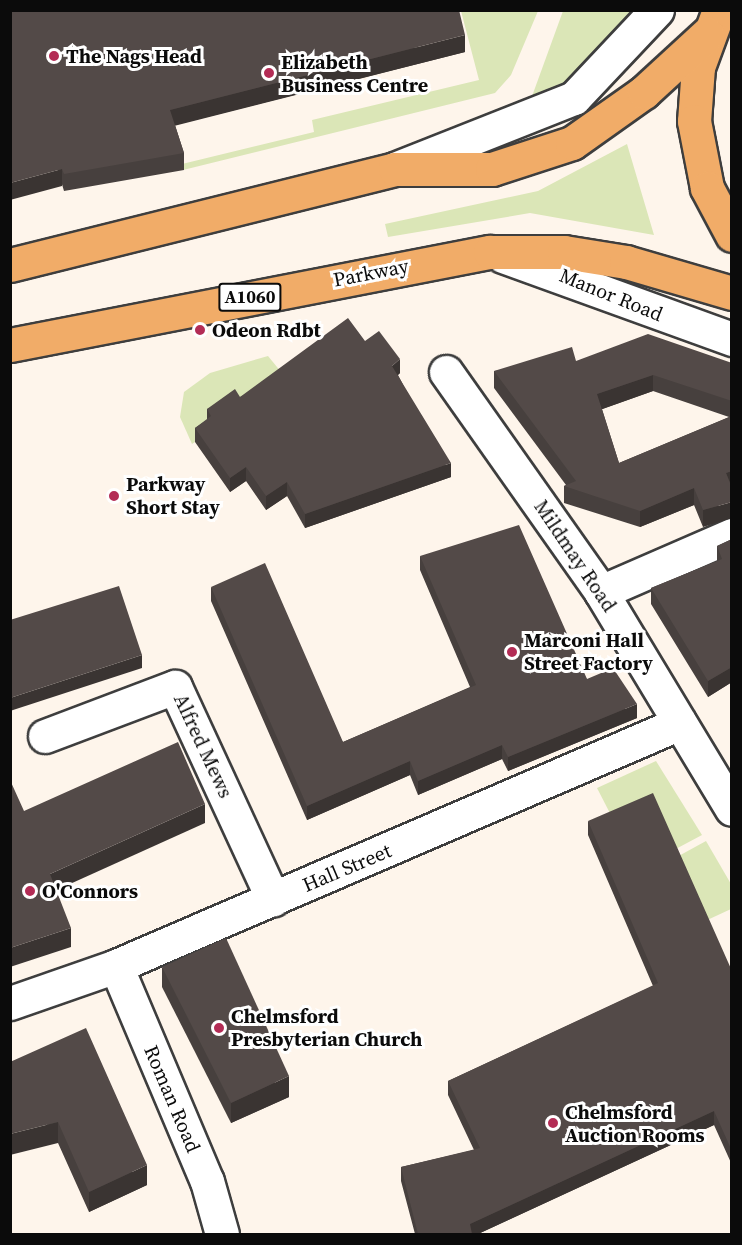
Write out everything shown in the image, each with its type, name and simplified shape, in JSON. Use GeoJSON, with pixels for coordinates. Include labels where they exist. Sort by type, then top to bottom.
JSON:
{"type":"FeatureCollection","features":[{"type":"Feature","properties":{"kind":"main road"},"geometry":{"type":"LineString","coordinates":[[10,265],[395,169],[492,169],[572,143],[644,92],[713,22]]}},
{"type":"Feature","properties":{"kind":"main road"},"geometry":{"type":"LineString","coordinates":[[713,22],[698,68],[697,147],[707,188],[732,235]]}},
{"type":"Feature","properties":{"kind":"main road","name":"Parkway"},"geometry":{"type":"LineString","coordinates":[[10,345],[490,252],[564,252],[626,262],[732,293]]}},
{"type":"Feature","properties":{"kind":"street"},"geometry":{"type":"LineString","coordinates":[[395,169],[574,98],[657,10]]}},
{"type":"Feature","properties":{"kind":"street","name":"Manor Road"},"geometry":{"type":"LineString","coordinates":[[490,252],[732,339]]}},
{"type":"Feature","properties":{"kind":"street","name":"Mildmay Road"},"geometry":{"type":"LineString","coordinates":[[446,372],[601,592],[732,809]]}},
{"type":"Feature","properties":{"kind":"street"},"geometry":{"type":"LineString","coordinates":[[601,592],[732,535]]}},
{"type":"Feature","properties":{"kind":"street","name":"Alfred Mews"},"geometry":{"type":"LineString","coordinates":[[45,736],[175,687],[273,899]]}},
{"type":"Feature","properties":{"kind":"street","name":"Hall Street"},"geometry":{"type":"LineString","coordinates":[[10,1003],[116,966],[680,723]]}},
{"type":"Feature","properties":{"kind":"street","name":"Roman Road"},"geometry":{"type":"LineString","coordinates":[[116,966],[207,1181],[222,1234]]}},
{"type":"Feature","properties":{"kind":"green space"},"geometry":{"type":"Polygon","coordinates":[[[461,11],[538,11],[511,75],[495,93],[183,170],[182,164],[314,132],[312,120],[479,80],[461,11]]]}},
{"type":"Feature","properties":{"kind":"green space"},"geometry":{"type":"Polygon","coordinates":[[[563,11],[638,11],[571,80],[531,99],[563,11]]]}},
{"type":"Feature","properties":{"kind":"green space"},"geometry":{"type":"Polygon","coordinates":[[[627,144],[654,235],[530,213],[388,237],[385,224],[538,191],[627,144]]]}},
{"type":"Feature","properties":{"kind":"green space"},"geometry":{"type":"Polygon","coordinates":[[[268,356],[286,378],[192,444],[180,417],[184,392],[210,373],[268,356]]]}},
{"type":"Feature","properties":{"kind":"green space"},"geometry":{"type":"Polygon","coordinates":[[[656,761],[702,835],[672,851],[615,823],[597,788],[656,761]]]}},
{"type":"Feature","properties":{"kind":"green space"},"geometry":{"type":"Polygon","coordinates":[[[706,841],[731,884],[731,909],[703,922],[675,858],[706,841]]]}},
{"type":"Feature","properties":{"kind":"building"},"geometry":{"type":"Polygon","coordinates":[[[10,10],[459,10],[465,35],[170,110],[184,153],[64,174],[62,169],[10,183],[10,10]]]}},
{"type":"Feature","properties":{"kind":"building"},"geometry":{"type":"Polygon","coordinates":[[[348,318],[365,341],[379,331],[400,359],[392,366],[451,463],[305,514],[287,482],[266,496],[246,467],[230,478],[195,428],[211,416],[207,409],[235,389],[240,397],[348,318]]]}},
{"type":"Feature","properties":{"kind":"building"},"geometry":{"type":"Polygon","coordinates":[[[648,334],[732,363],[732,401],[653,375],[597,394],[619,463],[732,416],[732,471],[726,473],[732,488],[732,502],[703,510],[694,488],[640,511],[564,486],[576,481],[494,371],[572,347],[576,361],[648,334]]]}},
{"type":"Feature","properties":{"kind":"building"},"geometry":{"type":"Polygon","coordinates":[[[519,525],[587,679],[613,668],[637,704],[508,757],[502,745],[418,781],[410,761],[307,806],[211,587],[265,563],[343,742],[476,685],[420,556],[519,525]]]}},
{"type":"Feature","properties":{"kind":"building"},"geometry":{"type":"Polygon","coordinates":[[[732,539],[732,667],[708,681],[651,588],[722,559],[717,546],[732,539]]]}},
{"type":"Feature","properties":{"kind":"building"},"geometry":{"type":"Polygon","coordinates":[[[119,586],[142,655],[10,698],[10,620],[119,586]]]}},
{"type":"Feature","properties":{"kind":"building"},"geometry":{"type":"Polygon","coordinates":[[[178,742],[205,804],[50,874],[71,928],[10,948],[10,780],[24,811],[178,742]]]}},
{"type":"Feature","properties":{"kind":"building"},"geometry":{"type":"Polygon","coordinates":[[[653,793],[732,971],[732,1151],[714,1111],[470,1224],[472,1234],[418,1234],[401,1167],[480,1148],[448,1081],[658,983],[588,821],[653,793]]]}},
{"type":"Feature","properties":{"kind":"building","name":"Chelmsford Presbyterian Church"},"geometry":{"type":"Polygon","coordinates":[[[226,938],[289,1076],[231,1103],[162,967],[226,938]]]}},
{"type":"Feature","properties":{"kind":"building"},"geometry":{"type":"Polygon","coordinates":[[[86,1028],[147,1165],[89,1192],[58,1122],[10,1134],[10,1062],[86,1028]]]}},
{"type":"Feature","properties":{"kind":"place","name":"The Nags Head"},"geometry":{"type":"Point","coordinates":[54,56]}},
{"type":"Feature","properties":{"kind":"place","name":"Elizabeth Business Centre"},"geometry":{"type":"Point","coordinates":[269,73]}},
{"type":"Feature","properties":{"kind":"place","name":"Odeon Rdbt"},"geometry":{"type":"Point","coordinates":[200,330]}},
{"type":"Feature","properties":{"kind":"place","name":"Parkway Short Stay"},"geometry":{"type":"Point","coordinates":[114,496]}},
{"type":"Feature","properties":{"kind":"place","name":"Marconi Hall Street Factory"},"geometry":{"type":"Point","coordinates":[512,652]}},
{"type":"Feature","properties":{"kind":"place","name":"O'Connors"},"geometry":{"type":"Point","coordinates":[30,891]}},
{"type":"Feature","properties":{"kind":"place","name":"Chelmsford Presbyterian Church"},"geometry":{"type":"Point","coordinates":[219,1028]}},
{"type":"Feature","properties":{"kind":"place","name":"Chelmsford Auction Rooms"},"geometry":{"type":"Point","coordinates":[553,1123]}}]}
